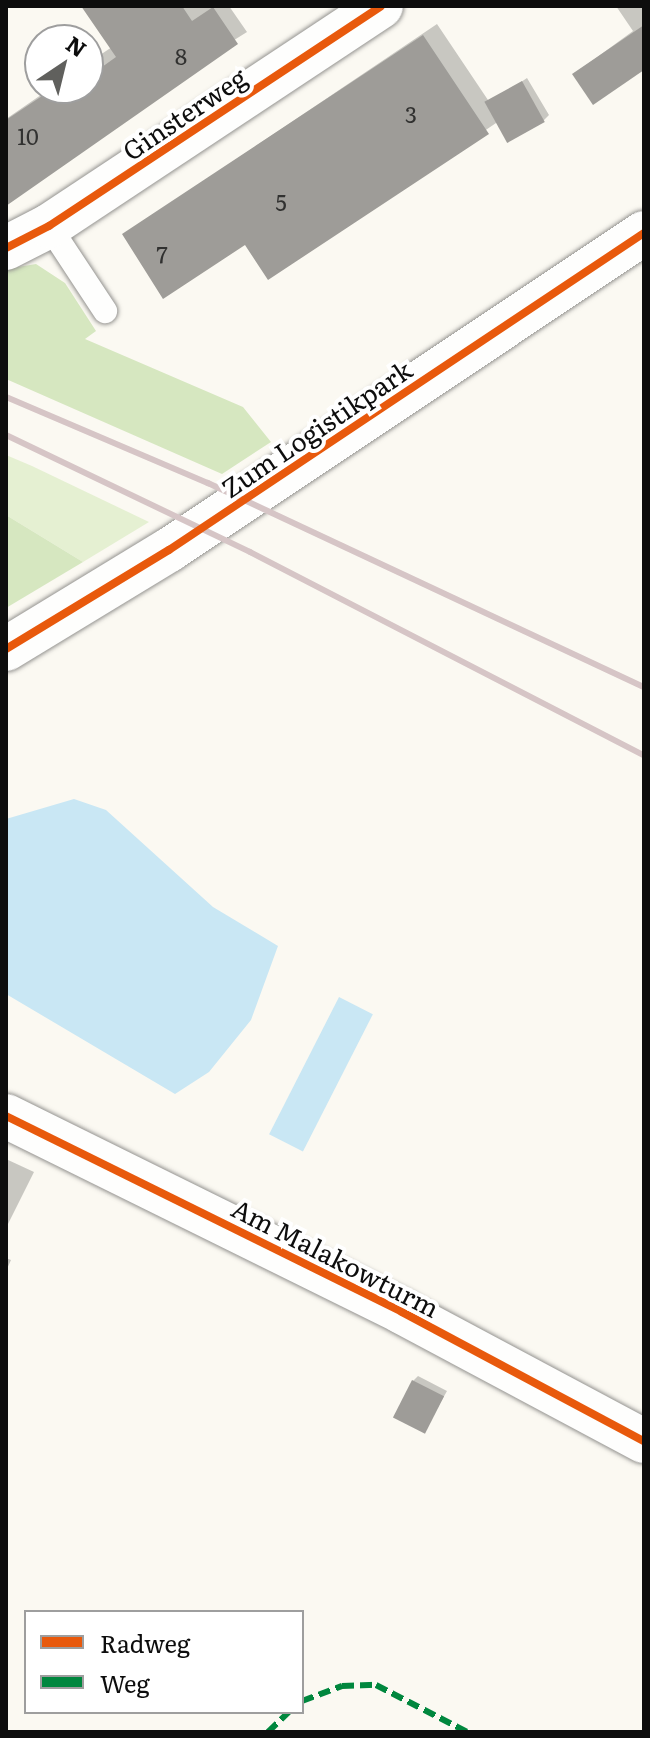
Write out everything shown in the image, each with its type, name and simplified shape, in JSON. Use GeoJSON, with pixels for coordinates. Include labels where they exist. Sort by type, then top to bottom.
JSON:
{"type":"FeatureCollection","features":[{"type":"Feature","properties":{"kind":"street","name":"Ginsterweg"},"geometry":{"type":"LineString","coordinates":[[6,248],[49,226],[381,6]]}},
{"type":"Feature","properties":{"kind":"street","name":"Zum Logistikpark"},"geometry":{"type":"LineString","coordinates":[[6,649],[169,550],[644,233]]}},
{"type":"Feature","properties":{"kind":"street","name":"Am Malakowturm"},"geometry":{"type":"LineString","coordinates":[[6,1116],[402,1312],[644,1441]]}},
{"type":"Feature","properties":{"kind":"lane"},"geometry":{"type":"LineString","coordinates":[[49,226],[105,311]]}},
{"type":"Feature","properties":{"kind":"green space"},"geometry":{"type":"Polygon","coordinates":[[[36,264],[65,283],[96,331],[85,339],[243,407],[271,442],[222,474],[6,379],[6,269],[36,264]]]}},
{"type":"Feature","properties":{"kind":"green space"},"geometry":{"type":"Polygon","coordinates":[[[6,455],[149,522],[83,562],[6,515],[6,455]]]}},
{"type":"Feature","properties":{"kind":"green space"},"geometry":{"type":"Polygon","coordinates":[[[6,515],[83,562],[6,608],[6,515]]]}},
{"type":"Feature","properties":{"kind":"water"},"geometry":{"type":"Polygon","coordinates":[[[74,799],[106,810],[213,907],[278,946],[251,1020],[209,1072],[175,1094],[6,994],[6,819],[74,799]]]}},
{"type":"Feature","properties":{"kind":"water"},"geometry":{"type":"Polygon","coordinates":[[[339,997],[373,1014],[303,1151],[269,1134],[339,997]]]}},
{"type":"Feature","properties":{"kind":"building"},"geometry":{"type":"Polygon","coordinates":[[[81,6],[182,6],[192,21],[213,7],[238,44],[6,206],[6,120],[30,104],[104,104],[104,66],[116,57],[104,40],[104,24],[93,24],[81,6]]]}},
{"type":"Feature","properties":{"kind":"building"},"geometry":{"type":"Polygon","coordinates":[[[644,25],[644,70],[593,105],[572,74],[644,25]]]}},
{"type":"Feature","properties":{"kind":"building"},"geometry":{"type":"Polygon","coordinates":[[[423,35],[489,134],[268,280],[245,245],[163,299],[122,234],[423,35]]]}},
{"type":"Feature","properties":{"kind":"building"},"geometry":{"type":"Polygon","coordinates":[[[522,81],[545,122],[507,143],[484,102],[522,81]]]}},
{"type":"Feature","properties":{"kind":"building"},"geometry":{"type":"Polygon","coordinates":[[[412,1380],[444,1396],[425,1434],[393,1417],[412,1380]]]}},
{"type":"Feature","properties":{"kind":"railway"},"geometry":{"type":"LineString","coordinates":[[6,397],[208,483],[644,687]]}},
{"type":"Feature","properties":{"kind":"railway"},"geometry":{"type":"LineString","coordinates":[[6,435],[250,552],[644,755]]}},
{"type":"Feature","properties":{"kind":"marked path"},"geometry":{"type":"LineString","coordinates":[[304,1700],[342,1686],[376,1685],[467,1732]]}},
{"type":"Feature","properties":{"kind":"marked path"},"geometry":{"type":"LineString","coordinates":[[268,1732],[287,1714]]}},
{"type":"Feature","properties":{"kind":"cycle path"},"geometry":{"type":"LineString","coordinates":[[6,248],[49,226],[381,6]]}},
{"type":"Feature","properties":{"kind":"cycle path"},"geometry":{"type":"LineString","coordinates":[[6,649],[169,550],[644,233]]}},
{"type":"Feature","properties":{"kind":"cycle path"},"geometry":{"type":"LineString","coordinates":[[6,1116],[402,1312],[644,1441]]}}]}
